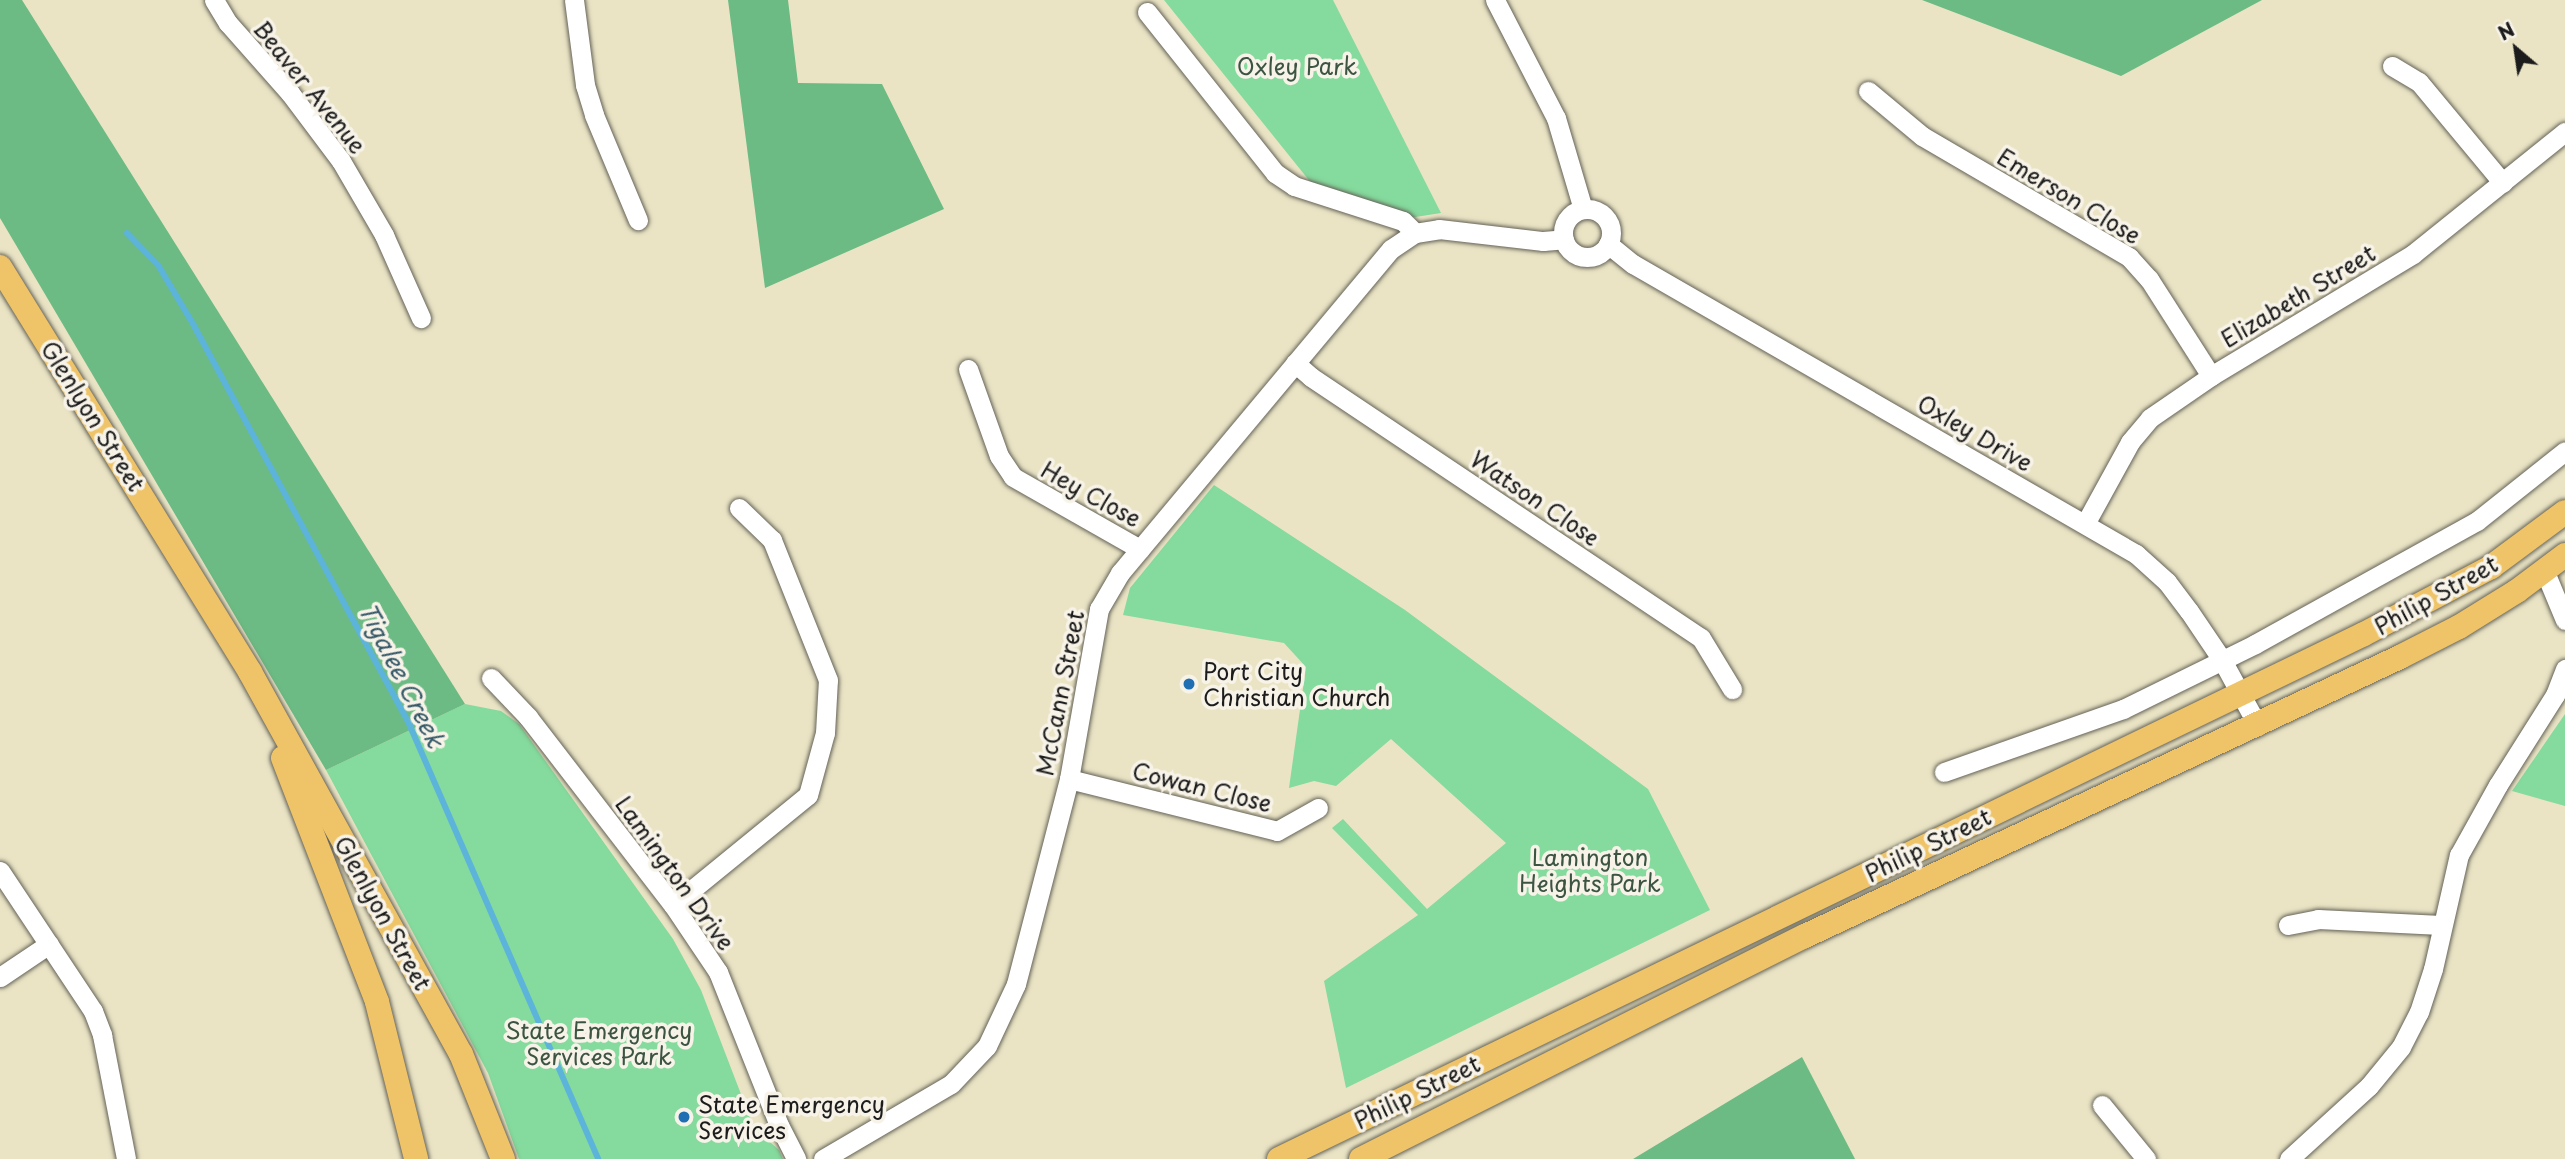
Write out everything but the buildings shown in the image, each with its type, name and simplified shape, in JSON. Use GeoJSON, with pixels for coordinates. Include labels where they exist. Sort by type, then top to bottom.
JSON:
{"type":"FeatureCollection","features":[{"type":"Feature","properties":{"kind":"main road","name":"Glenlyon Street"},"geometry":{"type":"LineString","coordinates":[[0,267],[250,672],[461,1054],[503,1159]]}},
{"type":"Feature","properties":{"kind":"main road","name":"Philip Street"},"geometry":{"type":"LineString","coordinates":[[1279,1159],[2438,597],[2491,567],[2565,512]]}},
{"type":"Feature","properties":{"kind":"main road","name":"Philip Street"},"geometry":{"type":"LineString","coordinates":[[1361,1159],[1804,936],[2258,726],[2459,627],[2546,572],[2565,555]]}},
{"type":"Feature","properties":{"kind":"main road","name":"Glenlyon Street"},"geometry":{"type":"LineString","coordinates":[[250,672],[377,1002],[416,1159]]}},
{"type":"Feature","properties":{"kind":"street","name":"Beaver Avenue"},"geometry":{"type":"LineString","coordinates":[[215,0],[228,23],[290,93],[341,161],[384,235],[421,318]]}},
{"type":"Feature","properties":{"kind":"street"},"geometry":{"type":"LineString","coordinates":[[574,0],[585,85],[594,116],[638,220]]}},
{"type":"Feature","properties":{"kind":"street"},"geometry":{"type":"LineString","coordinates":[[1495,0],[1556,118],[1583,209]]}},
{"type":"Feature","properties":{"kind":"street"},"geometry":{"type":"LineString","coordinates":[[1147,12],[1275,173],[1294,186],[1403,221],[1415,233],[1439,229],[1543,242],[1564,239]]}},
{"type":"Feature","properties":{"kind":"street"},"geometry":{"type":"LineString","coordinates":[[2392,66],[2419,82],[2503,183]]}},
{"type":"Feature","properties":{"kind":"street","name":"Emerson Close"},"geometry":{"type":"LineString","coordinates":[[1868,91],[1922,136],[2129,257],[2150,279],[2211,376]]}},
{"type":"Feature","properties":{"kind":"street","name":"Elizabeth Street"},"geometry":{"type":"LineString","coordinates":[[2085,524],[2130,442],[2150,418],[2211,376],[2413,254],[2565,132]]}},
{"type":"Feature","properties":{"kind":"street"},"geometry":{"type":"LineString","coordinates":[[1583,209],[1600,213],[1606,219],[1610,235],[1603,250],[1588,257],[1573,253],[1564,239],[1567,220],[1583,209]]}},
{"type":"Feature","properties":{"kind":"street","name":"McCann Street"},"geometry":{"type":"LineString","coordinates":[[823,1159],[951,1084],[987,1046],[1016,984],[1069,779],[1099,609],[1120,573],[1373,268],[1391,249],[1415,233]]}},
{"type":"Feature","properties":{"kind":"street","name":"Oxley Drive"},"geometry":{"type":"LineString","coordinates":[[1608,244],[1633,264],[2136,554],[2168,582],[2222,660],[2258,726]]}},
{"type":"Feature","properties":{"kind":"street","name":"Watson Close"},"geometry":{"type":"LineString","coordinates":[[1295,363],[1311,377],[1701,638],[1732,689]]}},
{"type":"Feature","properties":{"kind":"street","name":"Hey Close"},"geometry":{"type":"LineString","coordinates":[[968,369],[999,456],[1013,477],[1140,549]]}},
{"type":"Feature","properties":{"kind":"street"},"geometry":{"type":"LineString","coordinates":[[1944,772],[2123,709],[2222,660],[2402,565],[2477,522],[2565,451]]}},
{"type":"Feature","properties":{"kind":"street"},"geometry":{"type":"LineString","coordinates":[[673,905],[808,795],[825,733],[828,680],[772,540],[739,508]]}},
{"type":"Feature","properties":{"kind":"street"},"geometry":{"type":"LineString","coordinates":[[2546,572],[2565,620]]}},
{"type":"Feature","properties":{"kind":"street"},"geometry":{"type":"LineString","coordinates":[[2289,1159],[2369,1086],[2401,1047],[2419,1012],[2433,969],[2459,855],[2498,785],[2555,695],[2565,669]]}},
{"type":"Feature","properties":{"kind":"street","name":"Lamington Drive"},"geometry":{"type":"LineString","coordinates":[[491,678],[528,717],[673,905],[718,972],[779,1125],[796,1159]]}},
{"type":"Feature","properties":{"kind":"street","name":"Cowan Close"},"geometry":{"type":"LineString","coordinates":[[1069,779],[1277,831],[1318,808]]}},
{"type":"Feature","properties":{"kind":"street"},"geometry":{"type":"LineString","coordinates":[[0,871],[93,1011],[102,1035],[126,1159]]}},
{"type":"Feature","properties":{"kind":"street"},"geometry":{"type":"LineString","coordinates":[[2288,925],[2318,919],[2441,925]]}},
{"type":"Feature","properties":{"kind":"street"},"geometry":{"type":"LineString","coordinates":[[0,977],[49,944]]}},
{"type":"Feature","properties":{"kind":"street"},"geometry":{"type":"LineString","coordinates":[[2102,1105],[2146,1159]]}},
{"type":"Feature","properties":{"kind":"green space"},"geometry":{"type":"Polygon","coordinates":[[[0,0],[22,0],[465,704],[326,770],[0,218],[0,0]]]}},
{"type":"Feature","properties":{"kind":"green space"},"geometry":{"type":"Polygon","coordinates":[[[728,0],[788,0],[798,83],[882,84],[944,209],[765,288],[728,0]]]}},
{"type":"Feature","properties":{"kind":"green space","name":"Oxley Park"},"geometry":{"type":"Polygon","coordinates":[[[1164,0],[1333,0],[1441,213],[1409,218],[1320,194],[1164,0]]]}},
{"type":"Feature","properties":{"kind":"green space"},"geometry":{"type":"Polygon","coordinates":[[[1922,0],[2262,0],[2121,76],[1922,0]]]}},
{"type":"Feature","properties":{"kind":"green space","name":"Lamington Heights Park"},"geometry":{"type":"Polygon","coordinates":[[[1214,485],[1405,610],[1648,789],[1710,910],[1346,1088],[1324,981],[1418,915],[1332,828],[1343,819],[1427,909],[1506,843],[1391,739],[1336,786],[1314,781],[1289,788],[1306,667],[1284,643],[1123,615],[1130,588],[1214,485]]]}},
{"type":"Feature","properties":{"kind":"green space","name":"State Emergency Services Park"},"geometry":{"type":"Polygon","coordinates":[[[465,704],[501,711],[519,724],[673,939],[701,990],[754,1128],[779,1150],[783,1159],[519,1159],[488,1073],[326,770],[465,704]]]}},
{"type":"Feature","properties":{"kind":"green space"},"geometry":{"type":"Polygon","coordinates":[[[2565,714],[2565,806],[2512,791],[2565,714]]]}},
{"type":"Feature","properties":{"kind":"green space"},"geometry":{"type":"Polygon","coordinates":[[[1802,1057],[1855,1159],[1633,1159],[1802,1057]]]}},
{"type":"Feature","properties":{"kind":"waterway","name":"Tigalee Creek"},"geometry":{"type":"LineString","coordinates":[[127,233],[158,265],[193,324],[410,726],[598,1159]]}},
{"type":"Feature","properties":{"kind":"place","name":"Port City Christian Church"},"geometry":{"type":"Point","coordinates":[1189,684]}},
{"type":"Feature","properties":{"kind":"place","name":"State Emergency Services"},"geometry":{"type":"Point","coordinates":[684,1117]}}]}
